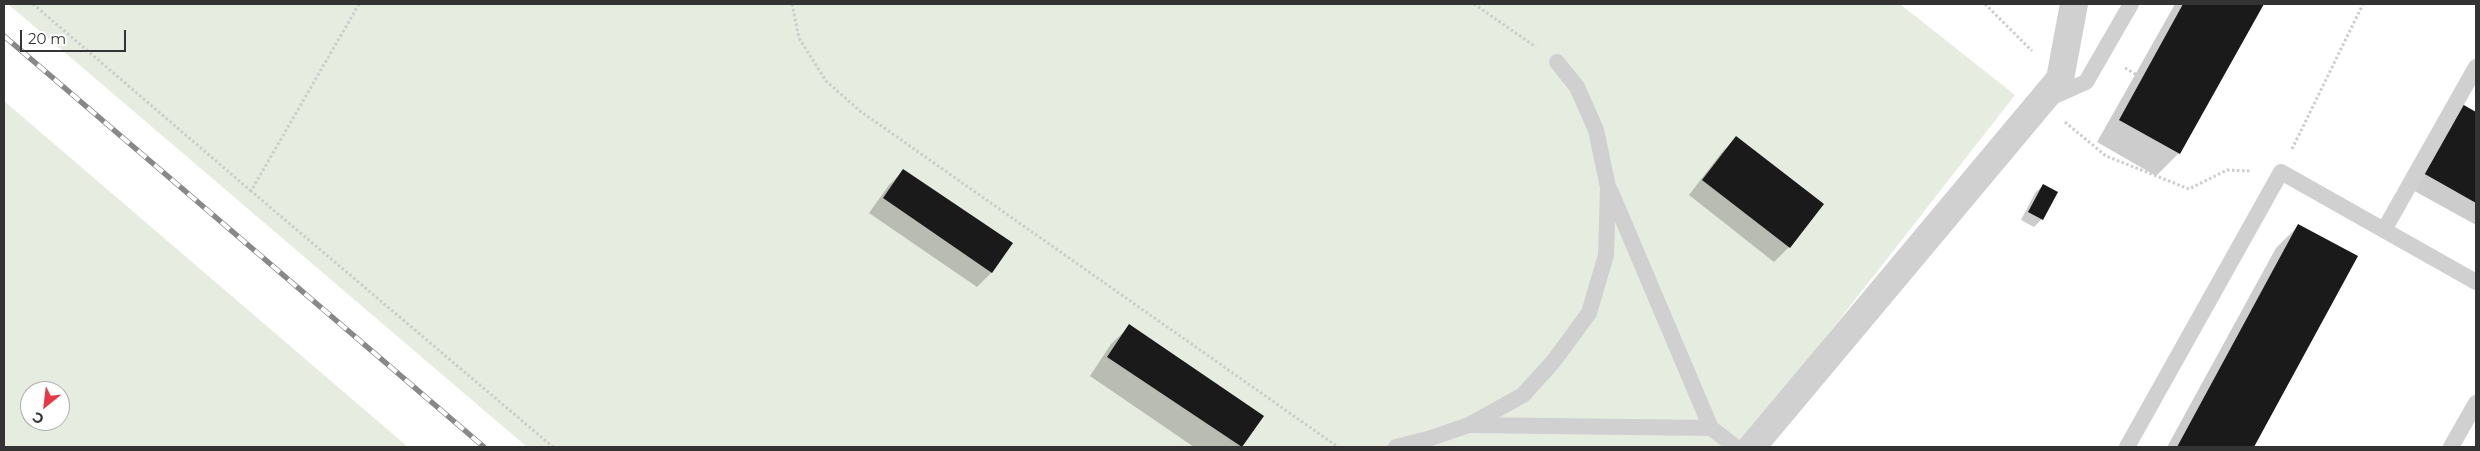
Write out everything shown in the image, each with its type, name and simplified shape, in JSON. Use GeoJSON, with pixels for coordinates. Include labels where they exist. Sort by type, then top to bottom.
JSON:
{"type":"FeatureCollection","features":[{"type":"Feature","properties":{"kind":"street"},"geometry":{"type":"LineString","coordinates":[[1752,447],[2060,79],[2074,4]]}},
{"type":"Feature","properties":{"kind":"lane"},"geometry":{"type":"LineString","coordinates":[[2041,102],[2086,82],[2131,4]]}},
{"type":"Feature","properties":{"kind":"lane"},"geometry":{"type":"LineString","coordinates":[[1557,62],[1577,87],[1596,130],[1608,187],[1711,428],[1736,447]]}},
{"type":"Feature","properties":{"kind":"lane"},"geometry":{"type":"LineString","coordinates":[[2384,230],[2475,70]]}},
{"type":"Feature","properties":{"kind":"lane"},"geometry":{"type":"LineString","coordinates":[[2126,447],[2281,172],[2476,282]]}},
{"type":"Feature","properties":{"kind":"lane"},"geometry":{"type":"LineString","coordinates":[[1396,447],[1428,439],[1469,425],[1523,395],[1553,362],[1588,313],[1606,255],[1608,187]]}},
{"type":"Feature","properties":{"kind":"lane"},"geometry":{"type":"LineString","coordinates":[[2452,447],[2476,403]]}},
{"type":"Feature","properties":{"kind":"lane"},"geometry":{"type":"LineString","coordinates":[[1469,425],[1711,428]]}},
{"type":"Feature","properties":{"kind":"path"},"geometry":{"type":"LineString","coordinates":[[33,4],[553,447]]}},
{"type":"Feature","properties":{"kind":"path"},"geometry":{"type":"LineString","coordinates":[[251,191],[359,4]]}},
{"type":"Feature","properties":{"kind":"path"},"geometry":{"type":"LineString","coordinates":[[792,4],[799,38],[826,81],[860,111],[1338,447]]}},
{"type":"Feature","properties":{"kind":"path"},"geometry":{"type":"LineString","coordinates":[[1474,4],[1557,62]]}},
{"type":"Feature","properties":{"kind":"path"},"geometry":{"type":"LineString","coordinates":[[1985,4],[2060,79]]}},
{"type":"Feature","properties":{"kind":"path"},"geometry":{"type":"LineString","coordinates":[[2041,102],[2106,156],[2189,190],[2227,170],[2281,172],[2363,4]]}},
{"type":"Feature","properties":{"kind":"shaded area"},"geometry":{"type":"Polygon","coordinates":[[[8,4],[1900,4],[2015,95],[1740,447],[527,447],[8,4]]]}},
{"type":"Feature","properties":{"kind":"shaded area"},"geometry":{"type":"Polygon","coordinates":[[[4,101],[408,447],[4,447],[4,101]]]}},
{"type":"Feature","properties":{"kind":"building"},"geometry":{"type":"Polygon","coordinates":[[[2183,4],[2264,4],[2180,154],[2119,120],[2183,4]]]}},
{"type":"Feature","properties":{"kind":"building"},"geometry":{"type":"Polygon","coordinates":[[[2462,104],[2476,112],[2476,203],[2423,173],[2462,104]]]}},
{"type":"Feature","properties":{"kind":"building"},"geometry":{"type":"Polygon","coordinates":[[[1736,136],[1824,204],[1790,248],[1702,180],[1736,136]]]}},
{"type":"Feature","properties":{"kind":"building"},"geometry":{"type":"Polygon","coordinates":[[[903,169],[1013,243],[992,273],[883,198],[903,169]]]}},
{"type":"Feature","properties":{"kind":"building"},"geometry":{"type":"Polygon","coordinates":[[[2043,184],[2058,192],[2043,220],[2028,212],[2043,184]]]}},
{"type":"Feature","properties":{"kind":"building"},"geometry":{"type":"Polygon","coordinates":[[[2298,224],[2358,256],[2254,447],[2177,447],[2298,224]]]}},
{"type":"Feature","properties":{"kind":"building"},"geometry":{"type":"Polygon","coordinates":[[[1129,324],[1264,416],[1242,447],[1107,357],[1129,324]]]}},
{"type":"Feature","properties":{"kind":"railway"},"geometry":{"type":"LineString","coordinates":[[4,36],[484,447]]}}]}
